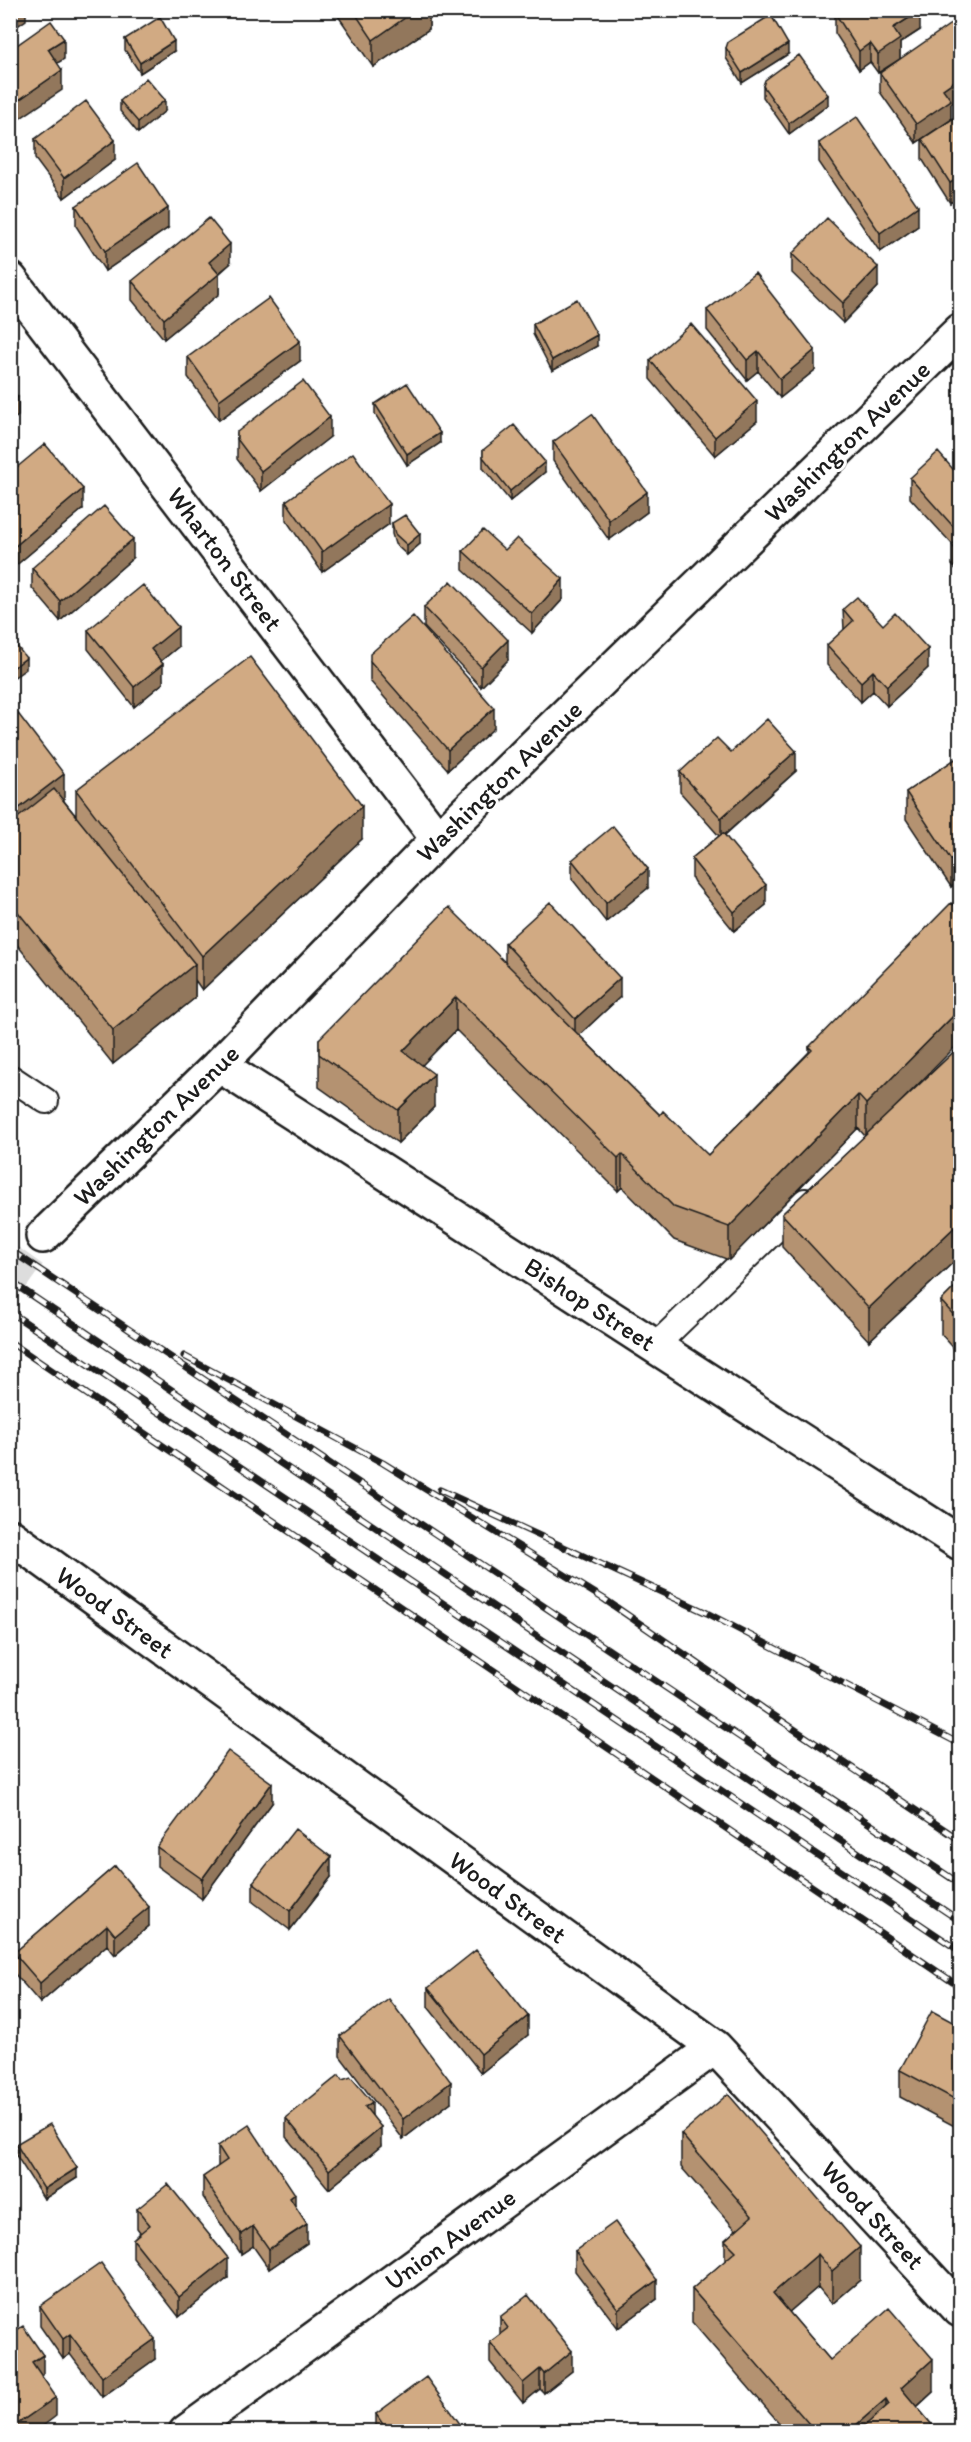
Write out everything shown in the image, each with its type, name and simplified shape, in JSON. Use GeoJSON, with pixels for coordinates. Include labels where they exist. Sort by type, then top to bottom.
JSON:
{"type":"FeatureCollection","features":[{"type":"Feature","properties":{"kind":"street","name":"Wharton Street"},"geometry":{"type":"LineString","coordinates":[[10,279],[438,838]]}},
{"type":"Feature","properties":{"kind":"street","name":"Washington Avenue"},"geometry":{"type":"LineString","coordinates":[[43,1236],[219,1065],[438,838],[960,331]]}},
{"type":"Feature","properties":{"kind":"street","name":"Bishop Street"},"geometry":{"type":"LineString","coordinates":[[219,1065],[960,1543]]}},
{"type":"Feature","properties":{"kind":"street","name":"Wood Street"},"geometry":{"type":"LineString","coordinates":[[10,1536],[715,2047],[960,2310]]}},
{"type":"Feature","properties":{"kind":"street","name":"Union Avenue"},"geometry":{"type":"LineString","coordinates":[[186,2432],[715,2047]]}},
{"type":"Feature","properties":{"kind":"lane"},"geometry":{"type":"LineString","coordinates":[[10,1077],[45,1101]]}},
{"type":"Feature","properties":{"kind":"lane"},"geometry":{"type":"LineString","coordinates":[[655,1346],[818,1188]]}},
{"type":"Feature","properties":{"kind":"building"},"geometry":{"type":"Polygon","coordinates":[[[353,10],[416,10],[373,40],[353,10]]]}},
{"type":"Feature","properties":{"kind":"building"},"geometry":{"type":"Polygon","coordinates":[[[838,10],[920,11],[893,28],[900,39],[878,54],[870,43],[859,51],[835,13],[838,10]]]}},
{"type":"Feature","properties":{"kind":"building"},"geometry":{"type":"Polygon","coordinates":[[[771,15],[788,44],[742,73],[726,48],[728,42],[771,15]]]}},
{"type":"Feature","properties":{"kind":"building"},"geometry":{"type":"Polygon","coordinates":[[[160,17],[174,41],[140,63],[125,39],[160,17]]]}},
{"type":"Feature","properties":{"kind":"building"},"geometry":{"type":"Polygon","coordinates":[[[51,21],[64,39],[48,49],[62,70],[10,106],[10,50],[51,21]]]}},
{"type":"Feature","properties":{"kind":"building"},"geometry":{"type":"Polygon","coordinates":[[[952,23],[960,34],[960,77],[943,89],[951,100],[916,124],[880,73],[952,23]]]}},
{"type":"Feature","properties":{"kind":"building"},"geometry":{"type":"Polygon","coordinates":[[[799,55],[828,95],[789,123],[763,86],[765,80],[799,55]]]}},
{"type":"Feature","properties":{"kind":"building"},"geometry":{"type":"Polygon","coordinates":[[[146,78],[165,100],[138,122],[120,101],[146,78]]]}},
{"type":"Feature","properties":{"kind":"building"},"geometry":{"type":"Polygon","coordinates":[[[86,101],[115,140],[64,178],[35,139],[86,101]]]}},
{"type":"Feature","properties":{"kind":"building"},"geometry":{"type":"Polygon","coordinates":[[[960,114],[960,180],[959,178],[950,183],[922,139],[960,114]]]}},
{"type":"Feature","properties":{"kind":"building"},"geometry":{"type":"Polygon","coordinates":[[[857,117],[918,206],[880,233],[819,143],[857,117]]]}},
{"type":"Feature","properties":{"kind":"building"},"geometry":{"type":"Polygon","coordinates":[[[138,163],[168,208],[105,251],[76,206],[138,163]]]}},
{"type":"Feature","properties":{"kind":"building"},"geometry":{"type":"Polygon","coordinates":[[[209,218],[230,244],[209,262],[219,274],[164,319],[132,281],[209,218]]]}},
{"type":"Feature","properties":{"kind":"building"},"geometry":{"type":"Polygon","coordinates":[[[827,218],[878,267],[843,303],[792,254],[827,218]]]}},
{"type":"Feature","properties":{"kind":"building"},"geometry":{"type":"Polygon","coordinates":[[[755,273],[815,350],[780,379],[758,351],[747,360],[707,310],[755,273]]]}},
{"type":"Feature","properties":{"kind":"building"},"geometry":{"type":"Polygon","coordinates":[[[269,298],[300,341],[219,400],[188,357],[269,298]]]}},
{"type":"Feature","properties":{"kind":"building"},"geometry":{"type":"Polygon","coordinates":[[[577,299],[597,335],[552,360],[533,324],[577,299]]]}},
{"type":"Feature","properties":{"kind":"building"},"geometry":{"type":"Polygon","coordinates":[[[691,324],[757,401],[715,437],[650,360],[691,324]]]}},
{"type":"Feature","properties":{"kind":"building"},"geometry":{"type":"Polygon","coordinates":[[[303,381],[330,417],[261,471],[237,439],[237,432],[303,381]]]}},
{"type":"Feature","properties":{"kind":"building"},"geometry":{"type":"Polygon","coordinates":[[[407,383],[440,433],[407,454],[375,404],[407,383]]]}},
{"type":"Feature","properties":{"kind":"building"},"geometry":{"type":"Polygon","coordinates":[[[10,386],[18,397],[10,402],[10,386]]]}},
{"type":"Feature","properties":{"kind":"building"},"geometry":{"type":"Polygon","coordinates":[[[592,414],[647,492],[609,520],[553,442],[592,414]]]}},
{"type":"Feature","properties":{"kind":"building"},"geometry":{"type":"Polygon","coordinates":[[[514,425],[545,462],[510,491],[483,457],[483,450],[514,425]]]}},
{"type":"Feature","properties":{"kind":"building"},"geometry":{"type":"Polygon","coordinates":[[[45,444],[83,489],[14,547],[10,543],[10,473],[45,444]]]}},
{"type":"Feature","properties":{"kind":"building"},"geometry":{"type":"Polygon","coordinates":[[[938,452],[960,477],[960,534],[910,478],[938,452]]]}},
{"type":"Feature","properties":{"kind":"building"},"geometry":{"type":"Polygon","coordinates":[[[353,453],[389,504],[322,552],[286,501],[353,453]]]}},
{"type":"Feature","properties":{"kind":"building"},"geometry":{"type":"Polygon","coordinates":[[[104,506],[133,539],[60,601],[32,568],[104,506]]]}},
{"type":"Feature","properties":{"kind":"building"},"geometry":{"type":"Polygon","coordinates":[[[405,515],[420,534],[407,545],[395,534],[392,523],[405,515]]]}},
{"type":"Feature","properties":{"kind":"building"},"geometry":{"type":"Polygon","coordinates":[[[483,530],[505,550],[517,538],[563,579],[532,614],[463,551],[483,530]]]}},
{"type":"Feature","properties":{"kind":"building"},"geometry":{"type":"Polygon","coordinates":[[[960,537],[960,555],[952,545],[960,537]]]}},
{"type":"Feature","properties":{"kind":"building"},"geometry":{"type":"Polygon","coordinates":[[[451,581],[508,640],[481,667],[424,607],[451,581]]]}},
{"type":"Feature","properties":{"kind":"building"},"geometry":{"type":"Polygon","coordinates":[[[143,585],[178,627],[151,649],[163,664],[134,687],[88,630],[143,585]]]}},
{"type":"Feature","properties":{"kind":"building"},"geometry":{"type":"Polygon","coordinates":[[[857,597],[883,625],[895,613],[928,649],[887,686],[873,671],[861,682],[827,645],[853,621],[843,609],[857,597]]]}},
{"type":"Feature","properties":{"kind":"building"},"geometry":{"type":"Polygon","coordinates":[[[413,616],[494,708],[448,750],[370,661],[370,654],[413,616]]]}},
{"type":"Feature","properties":{"kind":"building"},"geometry":{"type":"Polygon","coordinates":[[[10,637],[26,658],[10,670],[10,637]]]}},
{"type":"Feature","properties":{"kind":"building"},"geometry":{"type":"Polygon","coordinates":[[[250,657],[362,806],[202,956],[76,790],[250,657]]]}},
{"type":"Feature","properties":{"kind":"building"},"geometry":{"type":"Polygon","coordinates":[[[10,703],[64,774],[10,815],[10,703]]]}},
{"type":"Feature","properties":{"kind":"building"},"geometry":{"type":"Polygon","coordinates":[[[767,719],[796,751],[721,818],[680,772],[717,738],[731,752],[767,719]]]}},
{"type":"Feature","properties":{"kind":"building"},"geometry":{"type":"Polygon","coordinates":[[[960,756],[960,854],[951,860],[906,792],[960,756]]]}},
{"type":"Feature","properties":{"kind":"building"},"geometry":{"type":"Polygon","coordinates":[[[54,789],[195,964],[113,1030],[10,902],[10,824],[54,789]]]}},
{"type":"Feature","properties":{"kind":"building"},"geometry":{"type":"Polygon","coordinates":[[[613,826],[648,869],[606,903],[572,860],[613,826]]]}},
{"type":"Feature","properties":{"kind":"building"},"geometry":{"type":"Polygon","coordinates":[[[723,833],[766,885],[734,912],[692,858],[723,833]]]}},
{"type":"Feature","properties":{"kind":"building"},"geometry":{"type":"Polygon","coordinates":[[[550,902],[620,978],[575,1019],[505,943],[550,902]]]}},
{"type":"Feature","properties":{"kind":"building"},"geometry":{"type":"Polygon","coordinates":[[[960,902],[960,1009],[866,1104],[858,1095],[729,1227],[674,1207],[622,1154],[618,1158],[456,997],[403,1051],[434,1074],[398,1110],[319,1054],[319,1039],[449,907],[660,1115],[663,1111],[708,1155],[812,1050],[809,1047],[951,903],[956,906],[960,902]]]}},
{"type":"Feature","properties":{"kind":"building"},"geometry":{"type":"Polygon","coordinates":[[[960,1046],[960,1222],[869,1308],[782,1214],[960,1046]]]}},
{"type":"Feature","properties":{"kind":"building"},"geometry":{"type":"Polygon","coordinates":[[[960,1282],[960,1322],[941,1301],[960,1282]]]}},
{"type":"Feature","properties":{"kind":"building"},"geometry":{"type":"Polygon","coordinates":[[[228,1751],[272,1783],[202,1879],[157,1847],[228,1751]]]}},
{"type":"Feature","properties":{"kind":"building"},"geometry":{"type":"Polygon","coordinates":[[[295,1829],[331,1857],[290,1911],[253,1882],[295,1829]]]}},
{"type":"Feature","properties":{"kind":"building"},"geometry":{"type":"Polygon","coordinates":[[[115,1866],[149,1907],[115,1935],[107,1925],[40,1983],[14,1953],[115,1866]]]}},
{"type":"Feature","properties":{"kind":"building"},"geometry":{"type":"Polygon","coordinates":[[[476,1950],[528,2016],[481,2054],[428,1988],[476,1950]]]}},
{"type":"Feature","properties":{"kind":"building"},"geometry":{"type":"Polygon","coordinates":[[[389,1999],[451,2082],[403,2119],[340,2036],[389,1999]]]}},
{"type":"Feature","properties":{"kind":"building"},"geometry":{"type":"Polygon","coordinates":[[[932,2011],[960,2026],[960,2102],[900,2070],[932,2011]]]}},
{"type":"Feature","properties":{"kind":"building"},"geometry":{"type":"Polygon","coordinates":[[[339,2075],[342,2080],[351,2077],[372,2102],[365,2107],[381,2127],[329,2170],[286,2118],[339,2075]]]}},
{"type":"Feature","properties":{"kind":"building"},"geometry":{"type":"Polygon","coordinates":[[[728,2094],[860,2247],[832,2271],[818,2254],[773,2293],[830,2360],[889,2308],[933,2359],[901,2388],[938,2432],[858,2432],[889,2404],[886,2399],[848,2432],[816,2432],[692,2289],[736,2251],[725,2240],[752,2216],[681,2134],[728,2094]]]}},
{"type":"Feature","properties":{"kind":"building"},"geometry":{"type":"Polygon","coordinates":[[[50,2124],[77,2168],[44,2189],[16,2144],[50,2124]]]}},
{"type":"Feature","properties":{"kind":"building"},"geometry":{"type":"Polygon","coordinates":[[[249,2125],[295,2194],[290,2198],[307,2224],[269,2249],[253,2226],[241,2234],[203,2177],[227,2160],[218,2146],[249,2125]]]}},
{"type":"Feature","properties":{"kind":"building"},"geometry":{"type":"Polygon","coordinates":[[[168,2184],[228,2258],[179,2297],[133,2239],[150,2225],[137,2209],[168,2184]]]}},
{"type":"Feature","properties":{"kind":"building"},"geometry":{"type":"Polygon","coordinates":[[[615,2222],[657,2280],[618,2309],[575,2251],[615,2222]]]}},
{"type":"Feature","properties":{"kind":"building"},"geometry":{"type":"Polygon","coordinates":[[[101,2263],[155,2339],[102,2377],[70,2334],[63,2339],[40,2306],[101,2263]]]}},
{"type":"Feature","properties":{"kind":"building"},"geometry":{"type":"Polygon","coordinates":[[[528,2295],[572,2351],[544,2374],[540,2369],[523,2383],[490,2342],[508,2328],[500,2317],[528,2295]]]}},
{"type":"Feature","properties":{"kind":"building"},"geometry":{"type":"Polygon","coordinates":[[[23,2326],[43,2355],[32,2362],[56,2397],[10,2429],[10,2334],[23,2326]]]}},
{"type":"Feature","properties":{"kind":"building"},"geometry":{"type":"Polygon","coordinates":[[[426,2377],[466,2432],[388,2432],[376,2414],[426,2377]]]}},
{"type":"Feature","properties":{"kind":"building"},"geometry":{"type":"Polygon","coordinates":[[[344,2427],[348,2432],[337,2432],[344,2427]]]}},
{"type":"Feature","properties":{"kind":"tunnel"},"geometry":{"type":"LineString","coordinates":[[10,1282],[43,1236]]}},
{"type":"Feature","properties":{"kind":"railway"},"geometry":{"type":"LineString","coordinates":[[10,1250],[960,1884]]}},
{"type":"Feature","properties":{"kind":"railway"},"geometry":{"type":"LineString","coordinates":[[10,1281],[960,1921]]}},
{"type":"Feature","properties":{"kind":"railway"},"geometry":{"type":"LineString","coordinates":[[10,1312],[960,1951]]}},
{"type":"Feature","properties":{"kind":"railway"},"geometry":{"type":"LineString","coordinates":[[10,1342],[960,1987]]}},
{"type":"Feature","properties":{"kind":"railway"},"geometry":{"type":"LineString","coordinates":[[184,1356],[383,1463],[604,1599],[960,1840]]}},
{"type":"Feature","properties":{"kind":"railway"},"geometry":{"type":"LineString","coordinates":[[440,1490],[707,1613],[960,1744]]}}]}
